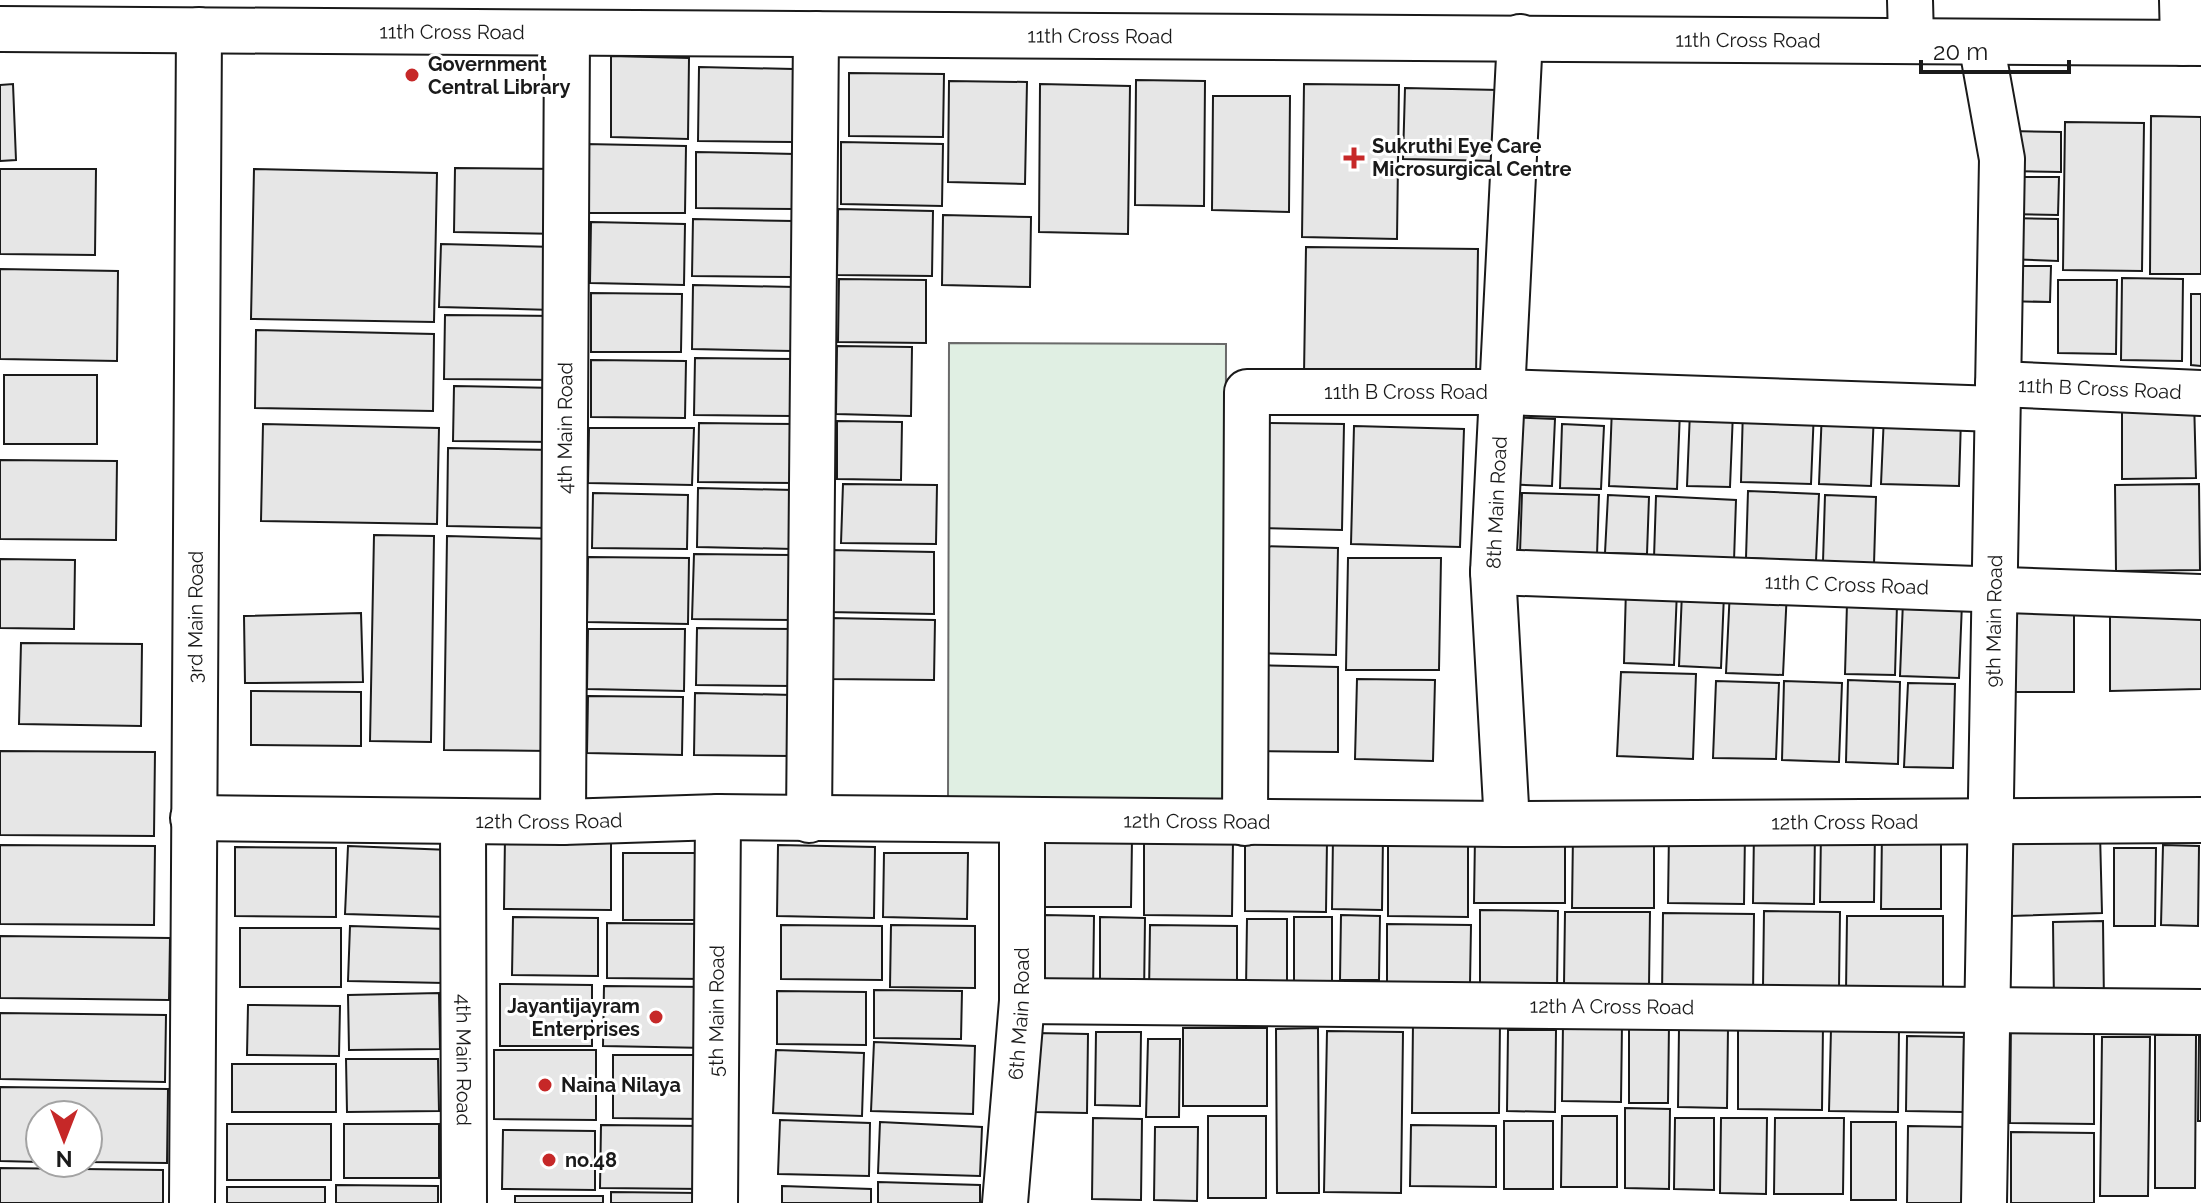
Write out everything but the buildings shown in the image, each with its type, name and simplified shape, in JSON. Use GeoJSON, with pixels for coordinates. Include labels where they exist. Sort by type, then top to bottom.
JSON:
{"type":"FeatureCollection","features":[{"type":"Feature","properties":{"kind":"street"},"geometry":{"type":"LineString","coordinates":[[2182,0],[2192,43]]}},
{"type":"Feature","properties":{"kind":"street","name":"11th Cross Road"},"geometry":{"type":"LineString","coordinates":[[5,20],[199,30],[1520,37],[1645,19],[1910,20],[1981,42],[2192,43]]}},
{"type":"Feature","properties":{"kind":"street","name":"3rd Main Road"},"geometry":{"type":"LineString","coordinates":[[192,1203],[199,30]]}},
{"type":"Feature","properties":{"kind":"street","name":"4th Main Road"},"geometry":{"type":"LineString","coordinates":[[563,822],[567,33]]}},
{"type":"Feature","properties":{"kind":"street"},"geometry":{"type":"LineString","coordinates":[[809,820],[816,34]]}},
{"type":"Feature","properties":{"kind":"street","name":"8th Main Road"},"geometry":{"type":"LineString","coordinates":[[1507,824],[1493,572],[1520,37]]}},
{"type":"Feature","properties":{"kind":"street","name":"9th Main Road"},"geometry":{"type":"LineString","coordinates":[[1981,42],[2002,159],[1984,1203]]}},
{"type":"Feature","properties":{"kind":"street","name":"11th B Cross Road"},"geometry":{"type":"LineString","coordinates":[[1245,823],[1247,392],[1998,396],[2201,393]]}},
{"type":"Feature","properties":{"kind":"street","name":"11th C Cross Road"},"geometry":{"type":"LineString","coordinates":[[1493,572],[2201,597]]}},
{"type":"Feature","properties":{"kind":"street","name":"12th Cross Road"},"geometry":{"type":"LineString","coordinates":[[193,818],[563,822],[718,817],[1507,824],[2201,820]]}},
{"type":"Feature","properties":{"kind":"street","name":"5th Main Road"},"geometry":{"type":"LineString","coordinates":[[715,1203],[718,817]]}},
{"type":"Feature","properties":{"kind":"street","name":"4th Main Road"},"geometry":{"type":"LineString","coordinates":[[463,822],[464,1203]]}},
{"type":"Feature","properties":{"kind":"street","name":"6th Main Road"},"geometry":{"type":"LineString","coordinates":[[1005,1203],[1022,1001],[1022,822]]}},
{"type":"Feature","properties":{"kind":"street","name":"12th A Cross Road"},"geometry":{"type":"LineString","coordinates":[[1022,1001],[1987,1007],[2201,1012]]}},
{"type":"Feature","properties":{"kind":"green space"},"geometry":{"type":"Polygon","coordinates":[[[949,343],[1226,344],[1225,806],[948,805],[949,343]]]}},
{"type":"Feature","properties":{"kind":"place","name":"Government Central Library"},"geometry":{"type":"Point","coordinates":[412,75]}},
{"type":"Feature","properties":{"kind":"place","name":"Sukruthi Eye Care Microsurgical Centre"},"geometry":{"type":"Point","coordinates":[1354,158]}},
{"type":"Feature","properties":{"kind":"place","name":"Jayantijayram Enterprises"},"geometry":{"type":"Point","coordinates":[656,1017]}},
{"type":"Feature","properties":{"kind":"place","name":"Naina Nilaya"},"geometry":{"type":"Point","coordinates":[545,1085]}},
{"type":"Feature","properties":{"kind":"place","name":"no.48"},"geometry":{"type":"Point","coordinates":[549,1160]}}]}
